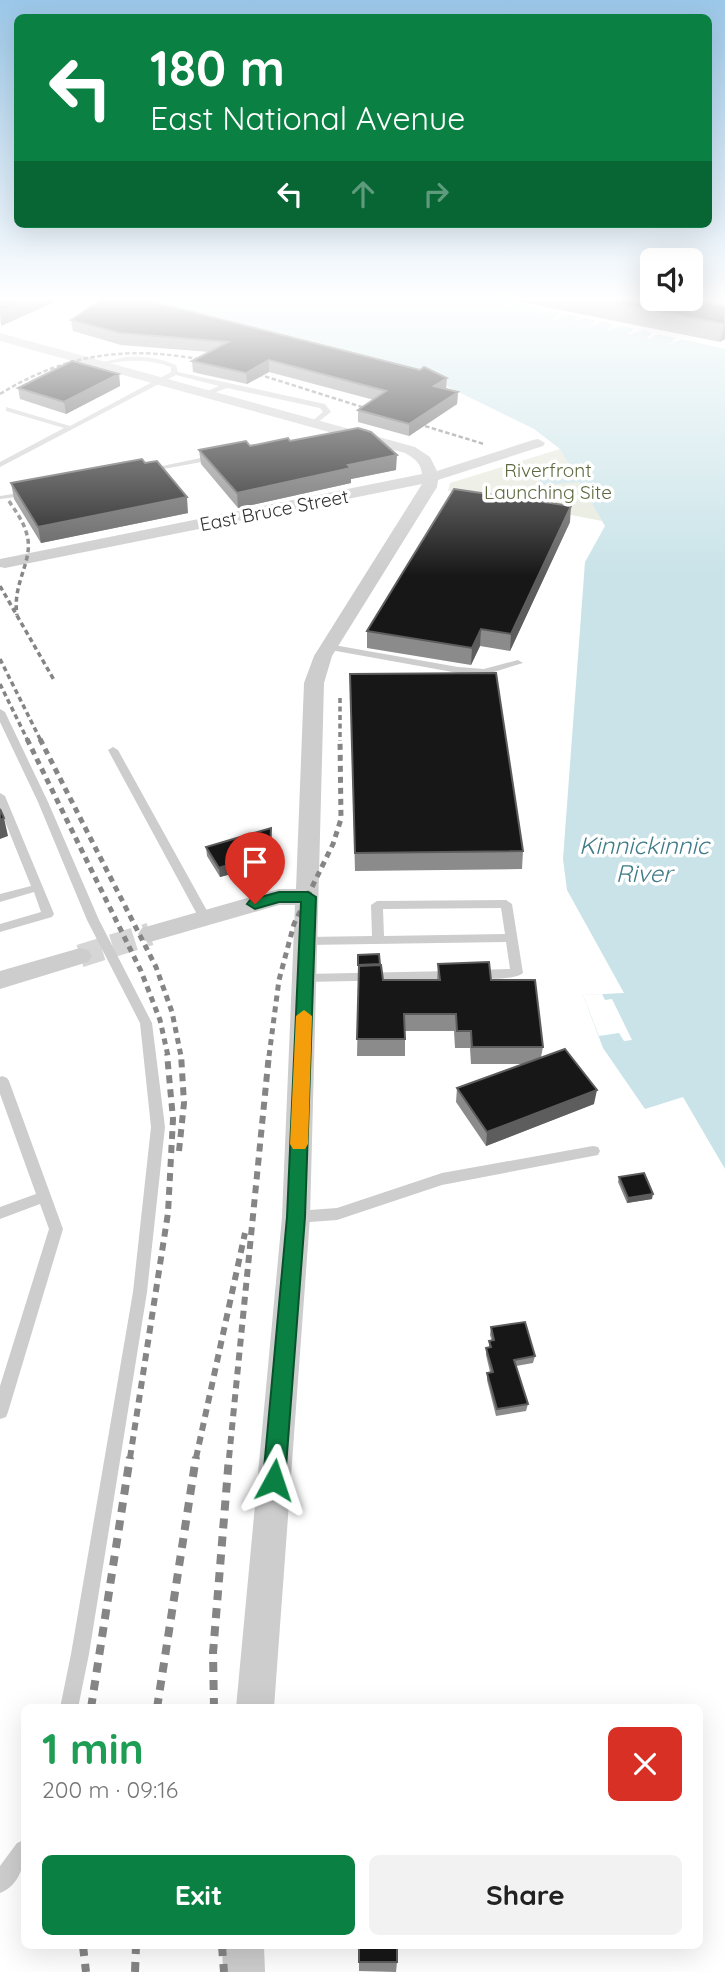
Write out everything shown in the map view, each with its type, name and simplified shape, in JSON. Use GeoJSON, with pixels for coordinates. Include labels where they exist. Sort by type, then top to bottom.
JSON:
{"type":"FeatureCollection","features":[{"type":"Feature","properties":{"kind":"street"},"geometry":{"type":"LineString","coordinates":[[204,392],[415,452],[426,460],[430,478],[429,488],[328,648],[317,669],[314,683],[296,1217],[255,1704]]}},
{"type":"Feature","properties":{"kind":"street","name":"East Bruce Street"},"geometry":{"type":"LineString","coordinates":[[5,564],[430,478],[482,465],[538,443]]}},
{"type":"Feature","properties":{"kind":"street"},"geometry":{"type":"LineString","coordinates":[[150,934],[279,897],[308,897]]}},
{"type":"Feature","properties":{"kind":"street"},"geometry":{"type":"LineString","coordinates":[[0,980],[80,956]]}},
{"type":"Feature","properties":{"kind":"street"},"geometry":{"type":"LineString","coordinates":[[243,1949],[244,1972]]}},
{"type":"Feature","properties":{"kind":"lane"},"geometry":{"type":"LineString","coordinates":[[0,465],[137,392]]}},
{"type":"Feature","properties":{"kind":"lane"},"geometry":{"type":"LineString","coordinates":[[258,392],[321,406],[327,412],[314,423]]}},
{"type":"Feature","properties":{"kind":"lane"},"geometry":{"type":"LineString","coordinates":[[254,406],[274,395]]}},
{"type":"Feature","properties":{"kind":"lane"},"geometry":{"type":"LineString","coordinates":[[9,410],[70,428]]}},
{"type":"Feature","properties":{"kind":"lane"},"geometry":{"type":"LineString","coordinates":[[321,437],[346,432]]}},
{"type":"Feature","properties":{"kind":"lane"},"geometry":{"type":"LineString","coordinates":[[136,472],[229,454]]}},
{"type":"Feature","properties":{"kind":"lane"},"geometry":{"type":"LineString","coordinates":[[3,498],[43,491]]}},
{"type":"Feature","properties":{"kind":"lane"},"geometry":{"type":"LineString","coordinates":[[328,648],[458,670],[485,672],[518,663]]}},
{"type":"Feature","properties":{"kind":"lane"},"geometry":{"type":"LineString","coordinates":[[0,712],[43,802],[93,919],[146,1023],[158,1127],[140,1292],[70,1704]]}},
{"type":"Feature","properties":{"kind":"lane"},"geometry":{"type":"LineString","coordinates":[[113,750],[205,918]]}},
{"type":"Feature","properties":{"kind":"lane"},"geometry":{"type":"LineString","coordinates":[[0,796],[48,914],[0,928]]}},
{"type":"Feature","properties":{"kind":"lane"},"geometry":{"type":"LineString","coordinates":[[0,898],[36,888]]}},
{"type":"Feature","properties":{"kind":"lane"},"geometry":{"type":"LineString","coordinates":[[305,978],[517,973],[506,904],[377,905],[378,940]]}},
{"type":"Feature","properties":{"kind":"lane"},"geometry":{"type":"LineString","coordinates":[[307,940],[511,938]]}},
{"type":"Feature","properties":{"kind":"lane"},"geometry":{"type":"LineString","coordinates":[[0,1082],[2,1081],[56,1229],[0,1412]]}},
{"type":"Feature","properties":{"kind":"lane"},"geometry":{"type":"LineString","coordinates":[[296,1217],[337,1214],[442,1179],[593,1152]]}},
{"type":"Feature","properties":{"kind":"lane"},"geometry":{"type":"LineString","coordinates":[[0,1213],[44,1197]]}},
{"type":"Feature","properties":{"kind":"lane"},"geometry":{"type":"LineString","coordinates":[[0,1883],[21,1854]]}},
{"type":"Feature","properties":{"kind":"green space","name":"Riverfront Launching Site"},"geometry":{"type":"Polygon","coordinates":[[[560,449],[602,521],[448,491],[450,483],[560,449]]]}},
{"type":"Feature","properties":{"kind":"water","name":"Kinnickinnic River"},"geometry":{"type":"Polygon","coordinates":[[[459,392],[725,392],[725,1169],[683,1097],[645,1109],[603,1048],[583,995],[624,993],[567,890],[563,859],[585,562],[605,526],[579,482],[542,485],[535,471],[571,469],[560,449],[534,429],[459,392]]]}},
{"type":"Feature","properties":{"kind":"pier"},"geometry":{"type":"Polygon","coordinates":[[[602,994],[605,1000],[612,999],[632,1040],[624,1041],[619,1033],[599,1036],[583,995],[602,994]]]}},
{"type":"Feature","properties":{"kind":"building"},"geometry":{"type":"Polygon","coordinates":[[[31,392],[84,392],[64,402],[31,392]]]}},
{"type":"Feature","properties":{"kind":"building"},"geometry":{"type":"Polygon","coordinates":[[[384,392],[458,392],[409,424],[358,410],[384,392]]]}},
{"type":"Feature","properties":{"kind":"building"},"geometry":{"type":"Polygon","coordinates":[[[358,428],[371,432],[397,455],[237,493],[199,450],[246,441],[250,446],[288,438],[290,441],[358,428]]]}},
{"type":"Feature","properties":{"kind":"building"},"geometry":{"type":"Polygon","coordinates":[[[142,459],[145,463],[157,461],[187,497],[38,527],[11,483],[142,459]]]}},
{"type":"Feature","properties":{"kind":"building"},"geometry":{"type":"Polygon","coordinates":[[[454,489],[571,506],[511,634],[481,629],[472,648],[367,631],[454,489]]]}},
{"type":"Feature","properties":{"kind":"building"},"geometry":{"type":"Polygon","coordinates":[[[496,673],[523,851],[355,853],[350,674],[496,673]]]}},
{"type":"Feature","properties":{"kind":"building"},"geometry":{"type":"Polygon","coordinates":[[[271,828],[270,859],[254,868],[234,863],[219,868],[206,847],[271,828]]]}},
{"type":"Feature","properties":{"kind":"building"},"geometry":{"type":"Polygon","coordinates":[[[379,954],[380,964],[358,965],[358,955],[379,954]]]}},
{"type":"Feature","properties":{"kind":"building"},"geometry":{"type":"Polygon","coordinates":[[[489,962],[491,980],[535,980],[543,1047],[472,1047],[471,1031],[457,1031],[456,1014],[404,1014],[405,1039],[357,1039],[359,966],[381,965],[383,980],[440,980],[438,964],[489,962]]]}},
{"type":"Feature","properties":{"kind":"building"},"geometry":{"type":"Polygon","coordinates":[[[565,1049],[597,1090],[487,1132],[457,1088],[565,1049]]]}},
{"type":"Feature","properties":{"kind":"building"},"geometry":{"type":"Polygon","coordinates":[[[644,1173],[653,1194],[628,1198],[619,1177],[644,1173]]]}},
{"type":"Feature","properties":{"kind":"building"},"geometry":{"type":"Polygon","coordinates":[[[525,1322],[535,1356],[514,1360],[528,1404],[497,1409],[487,1373],[493,1372],[486,1348],[491,1347],[489,1341],[494,1340],[491,1327],[525,1322]]]}},
{"type":"Feature","properties":{"kind":"building"},"geometry":{"type":"Polygon","coordinates":[[[359,1949],[397,1949],[397,1962],[359,1962],[359,1949]]]}},
{"type":"Feature","properties":{"kind":"tunnel"},"geometry":{"type":"LineString","coordinates":[[80,956],[150,934]]}},
{"type":"Feature","properties":{"kind":"railway"},"geometry":{"type":"LineString","coordinates":[[315,392],[381,413]]}},
{"type":"Feature","properties":{"kind":"railway"},"geometry":{"type":"LineString","coordinates":[[405,420],[484,444]]}},
{"type":"Feature","properties":{"kind":"railway"},"geometry":{"type":"LineString","coordinates":[[9,501],[24,526],[28,545],[26,563],[17,592],[17,615]]}},
{"type":"Feature","properties":{"kind":"railway"},"geometry":{"type":"LineString","coordinates":[[0,586],[54,680]]}},
{"type":"Feature","properties":{"kind":"railway"},"geometry":{"type":"LineString","coordinates":[[0,659],[40,739]]}},
{"type":"Feature","properties":{"kind":"railway"},"geometry":{"type":"LineString","coordinates":[[0,684],[28,741]]}},
{"type":"Feature","properties":{"kind":"railway"},"geometry":{"type":"LineString","coordinates":[[340,698],[340,739]]}},
{"type":"Feature","properties":{"kind":"railway"},"geometry":{"type":"LineString","coordinates":[[27,739],[141,971],[160,1020],[168,1056]]}},
{"type":"Feature","properties":{"kind":"railway"},"geometry":{"type":"LineString","coordinates":[[40,739],[156,967],[172,1012],[181,1056]]}},
{"type":"Feature","properties":{"kind":"railway"},"geometry":{"type":"LineString","coordinates":[[269,1056],[279,980],[294,924],[333,844],[341,819],[340,739]]}},
{"type":"Feature","properties":{"kind":"railway"},"geometry":{"type":"LineString","coordinates":[[130,1458],[168,1213],[173,1119],[167,1054]]}},
{"type":"Feature","properties":{"kind":"railway"},"geometry":{"type":"LineString","coordinates":[[179,1151],[184,1103],[181,1054]]}},
{"type":"Feature","properties":{"kind":"railway"},"geometry":{"type":"LineString","coordinates":[[229,1458],[269,1054]]}},
{"type":"Feature","properties":{"kind":"railway"},"geometry":{"type":"LineString","coordinates":[[196,1458],[245,1233]]}},
{"type":"Feature","properties":{"kind":"railway"},"geometry":{"type":"LineString","coordinates":[[92,1704],[130,1457]]}},
{"type":"Feature","properties":{"kind":"railway"},"geometry":{"type":"LineString","coordinates":[[158,1704],[196,1457]]}},
{"type":"Feature","properties":{"kind":"railway"},"geometry":{"type":"LineString","coordinates":[[214,1704],[213,1653],[229,1457]]}},
{"type":"Feature","properties":{"kind":"railway"},"geometry":{"type":"LineString","coordinates":[[83,1949],[86,1972]]}},
{"type":"Feature","properties":{"kind":"railway"},"geometry":{"type":"LineString","coordinates":[[135,1972],[136,1949]]}},
{"type":"Feature","properties":{"kind":"railway"},"geometry":{"type":"LineString","coordinates":[[222,1949],[224,1972]]}},
{"type":"Feature","properties":{"kind":"slow traffic"},"geometry":{"type":"LineString","coordinates":[[299,1144],[304,1016]]}},
{"type":"Feature","properties":{"kind":"route"},"geometry":{"type":"LineString","coordinates":[[255,904],[279,897],[308,897],[296,1217],[274,1480]]}}]}
